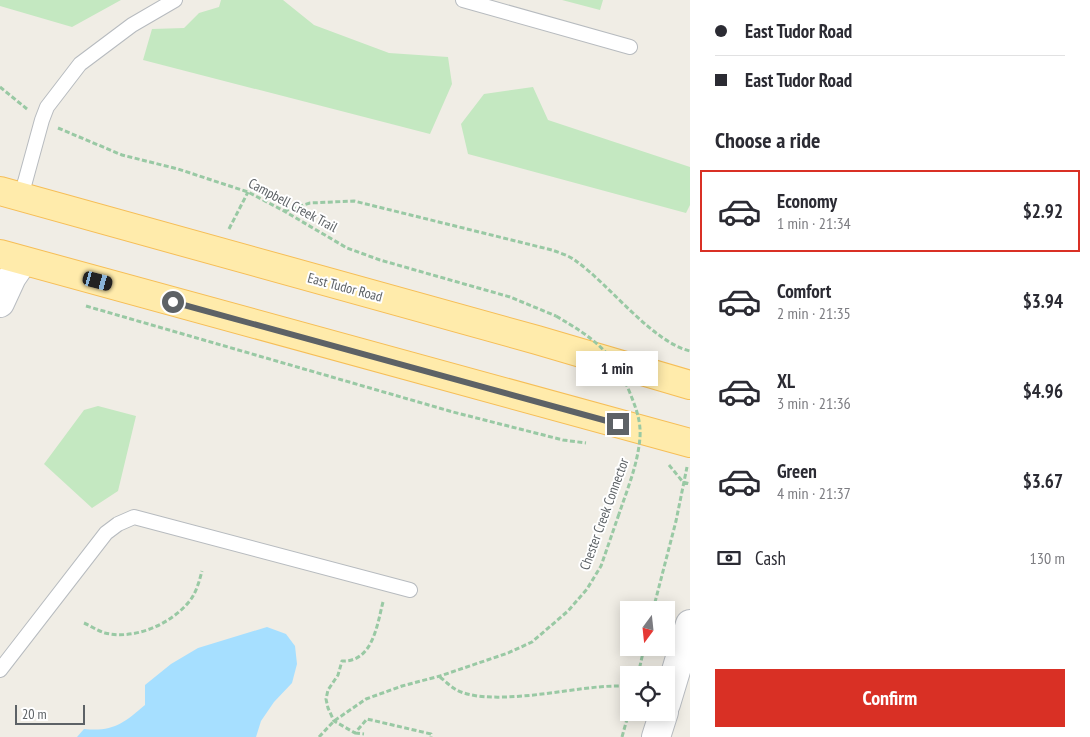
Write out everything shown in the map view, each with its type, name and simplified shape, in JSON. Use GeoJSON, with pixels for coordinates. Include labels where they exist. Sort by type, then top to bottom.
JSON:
{"type":"FeatureCollection","features":[{"type":"Feature","properties":{"kind":"main road","name":"East Tudor Road"},"geometry":{"type":"LineString","coordinates":[[10,194],[537,340],[690,385]]}},
{"type":"Feature","properties":{"kind":"main road"},"geometry":{"type":"LineString","coordinates":[[0,303],[12,277],[12,257],[690,443]]}},
{"type":"Feature","properties":{"kind":"main road"},"geometry":{"type":"LineString","coordinates":[[675,674],[690,624]]}},
{"type":"Feature","properties":{"kind":"main road"},"geometry":{"type":"LineString","coordinates":[[656,737],[661,721]]}},
{"type":"Feature","properties":{"kind":"lane"},"geometry":{"type":"LineString","coordinates":[[10,194],[26,182],[47,107],[80,64],[132,25],[175,0]]}},
{"type":"Feature","properties":{"kind":"lane"},"geometry":{"type":"LineString","coordinates":[[462,0],[630,47]]}},
{"type":"Feature","properties":{"kind":"lane"},"geometry":{"type":"LineString","coordinates":[[0,670],[106,533],[118,524],[134,517],[410,590]]}},
{"type":"Feature","properties":{"kind":"path","name":"Campbell Creek Trail"},"geometry":{"type":"LineString","coordinates":[[0,87],[42,120],[72,135],[122,154],[178,169],[248,192],[347,248],[380,260],[510,297],[556,316]]}},
{"type":"Feature","properties":{"kind":"path"},"geometry":{"type":"LineString","coordinates":[[229,230],[248,192]]}},
{"type":"Feature","properties":{"kind":"path"},"geometry":{"type":"LineString","coordinates":[[284,211],[310,203],[354,201],[552,250],[575,259],[661,336],[684,350],[690,351]]}},
{"type":"Feature","properties":{"kind":"path"},"geometry":{"type":"LineString","coordinates":[[78,304],[453,412],[563,440],[588,443]]}},
{"type":"Feature","properties":{"kind":"path","name":"Chester Creek Connector"},"geometry":{"type":"LineString","coordinates":[[319,737],[334,721],[366,699],[508,653],[532,642],[568,611],[588,589],[601,566],[636,460],[640,437],[638,414],[623,375],[608,354],[587,334],[556,316]]}},
{"type":"Feature","properties":{"kind":"path"},"geometry":{"type":"LineString","coordinates":[[661,462],[670,465],[683,482],[690,484]]}},
{"type":"Feature","properties":{"kind":"path"},"geometry":{"type":"LineString","coordinates":[[656,601],[676,521],[683,482]]}},
{"type":"Feature","properties":{"kind":"path"},"geometry":{"type":"LineString","coordinates":[[84,623],[104,633],[126,635],[144,631],[170,618],[188,603],[197,588],[202,572]]}},
{"type":"Feature","properties":{"kind":"path"},"geometry":{"type":"LineString","coordinates":[[364,734],[355,733],[334,721],[326,699],[328,690],[338,675],[342,661],[350,661],[359,657],[367,650],[373,640],[388,584]]}},
{"type":"Feature","properties":{"kind":"path"},"geometry":{"type":"LineString","coordinates":[[440,676],[455,690],[481,696],[528,696],[599,686],[620,686]]}},
{"type":"Feature","properties":{"kind":"path"},"geometry":{"type":"LineString","coordinates":[[355,733],[367,719],[432,734],[431,737]]}},
{"type":"Feature","properties":{"kind":"path"},"geometry":{"type":"LineString","coordinates":[[622,737],[626,721]]}},
{"type":"Feature","properties":{"kind":"green space"},"geometry":{"type":"Polygon","coordinates":[[[0,0],[121,0],[72,27],[0,6],[0,0]]]}},
{"type":"Feature","properties":{"kind":"green space"},"geometry":{"type":"Polygon","coordinates":[[[221,0],[283,0],[314,25],[389,53],[448,57],[452,84],[430,134],[143,60],[152,29],[184,28],[199,13],[219,7],[221,0]]]}},
{"type":"Feature","properties":{"kind":"green space"},"geometry":{"type":"Polygon","coordinates":[[[562,0],[603,0],[600,10],[562,0]]]}},
{"type":"Feature","properties":{"kind":"green space"},"geometry":{"type":"Polygon","coordinates":[[[533,87],[548,120],[690,167],[690,205],[686,213],[468,154],[461,124],[484,94],[533,87]]]}},
{"type":"Feature","properties":{"kind":"green space"},"geometry":{"type":"Polygon","coordinates":[[[98,406],[136,416],[118,491],[92,508],[44,464],[84,410],[98,406]]]}},
{"type":"Feature","properties":{"kind":"water"},"geometry":{"type":"Polygon","coordinates":[[[267,627],[286,634],[295,646],[297,664],[292,683],[274,702],[261,721],[256,737],[77,737],[84,729],[94,730],[111,727],[131,717],[145,705],[145,685],[171,664],[198,648],[267,627]]]}},
{"type":"Feature","properties":{"kind":"route"},"geometry":{"type":"LineString","coordinates":[[173,302],[618,424]]}}]}
